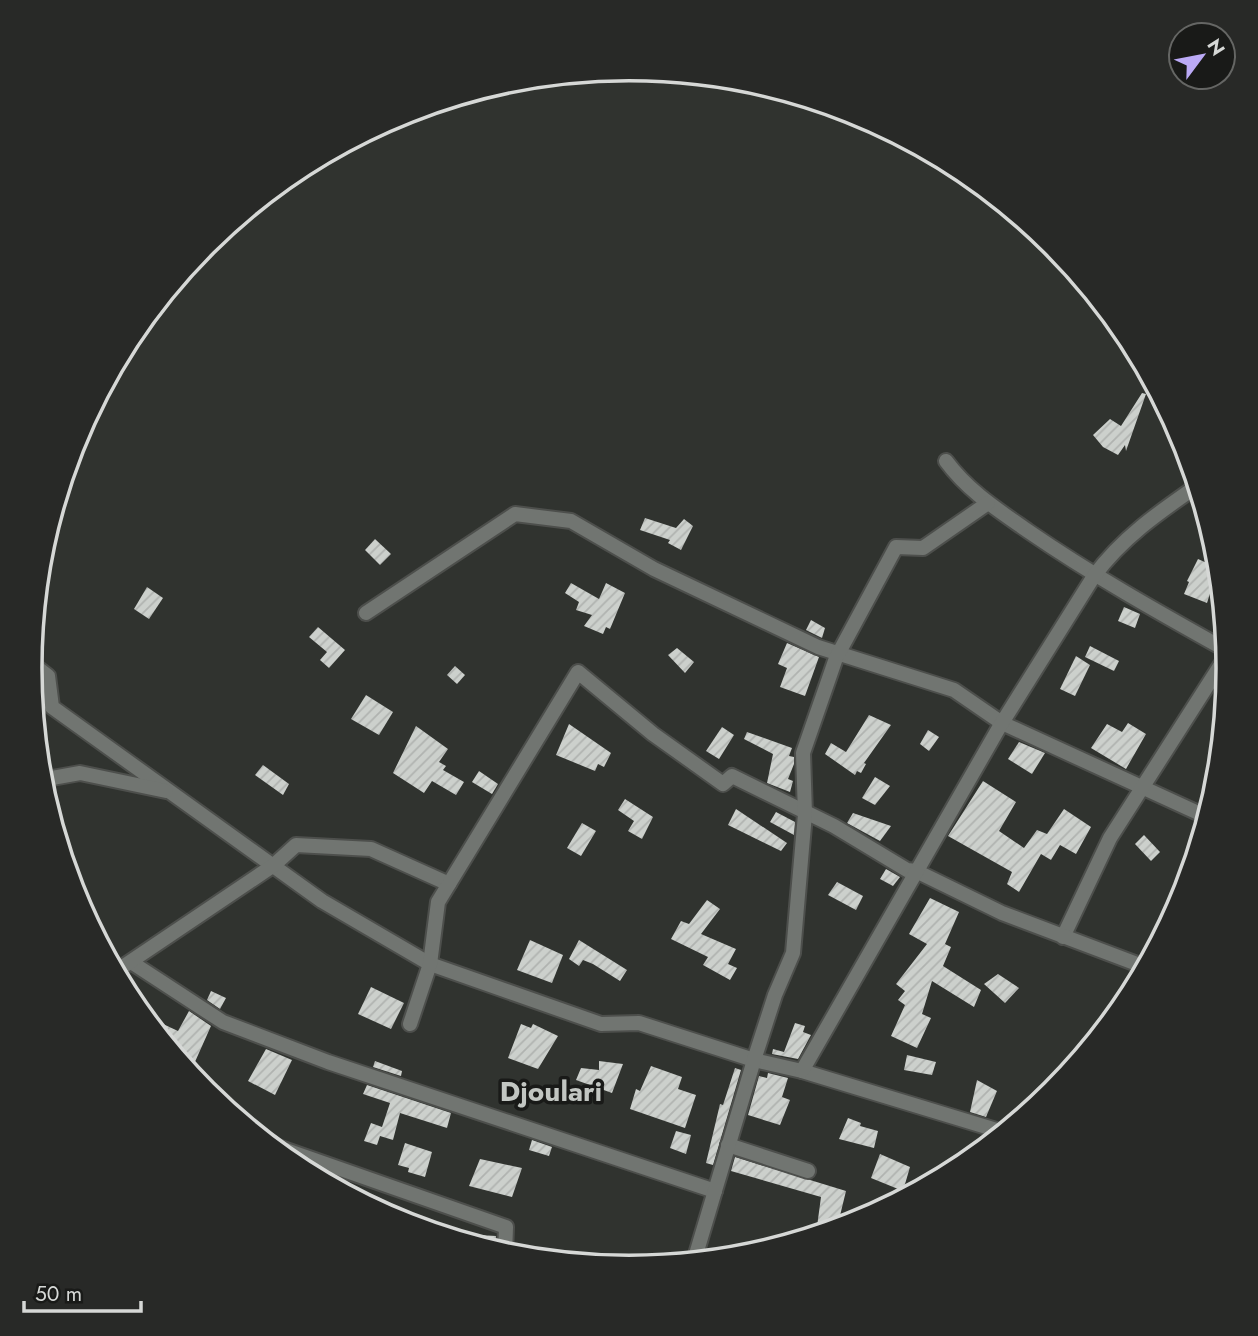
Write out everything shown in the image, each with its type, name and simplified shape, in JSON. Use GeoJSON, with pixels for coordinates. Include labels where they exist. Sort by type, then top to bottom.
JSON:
{"type":"FeatureCollection","features":[{"type":"Feature","properties":{"kind":"street"},"geometry":{"type":"LineString","coordinates":[[946,461],[957,476],[988,503],[1094,576],[1215,645]]}},
{"type":"Feature","properties":{"kind":"street"},"geometry":{"type":"LineString","coordinates":[[802,1071],[1002,723],[1094,576],[1109,556],[1144,523],[1189,492]]}},
{"type":"Feature","properties":{"kind":"street"},"geometry":{"type":"LineString","coordinates":[[697,1251],[754,1060],[775,995],[793,953],[805,814],[803,753],[838,653],[896,547],[923,548],[988,503]]}},
{"type":"Feature","properties":{"kind":"street"},"geometry":{"type":"LineString","coordinates":[[366,613],[515,514],[570,521],[654,569],[817,647],[954,690],[1002,723],[1198,813]]}},
{"type":"Feature","properties":{"kind":"street"},"geometry":{"type":"LineString","coordinates":[[1063,937],[1110,838],[1216,670]]}},
{"type":"Feature","properties":{"kind":"street"},"geometry":{"type":"LineString","coordinates":[[42,671],[48,676],[52,707],[322,901],[430,964],[601,1024],[639,1023],[754,1060],[802,1071],[992,1129]]}},
{"type":"Feature","properties":{"kind":"street"},"geometry":{"type":"LineString","coordinates":[[410,1024],[430,964],[438,902],[578,672],[653,734],[723,783],[732,776],[834,826],[907,870],[916,871],[1002,913],[1136,964]]}},
{"type":"Feature","properties":{"kind":"street"},"geometry":{"type":"LineString","coordinates":[[52,778],[79,773],[174,793]]}},
{"type":"Feature","properties":{"kind":"street"},"geometry":{"type":"LineString","coordinates":[[124,966],[274,865],[296,845],[371,849],[449,884]]}},
{"type":"Feature","properties":{"kind":"street"},"geometry":{"type":"LineString","coordinates":[[131,962],[223,1022],[328,1062],[715,1191]]}},
{"type":"Feature","properties":{"kind":"street"},"geometry":{"type":"LineString","coordinates":[[728,1145],[808,1171]]}},
{"type":"Feature","properties":{"kind":"street"},"geometry":{"type":"LineString","coordinates":[[303,1156],[506,1227],[505,1242]]}},
{"type":"Feature","properties":{"kind":"building"},"geometry":{"type":"Polygon","coordinates":[[[1142,393],[1146,394],[1126,451],[1125,445],[1118,455],[1103,447],[1093,435],[1110,419],[1121,426],[1142,393]]]}},
{"type":"Feature","properties":{"kind":"building"},"geometry":{"type":"Polygon","coordinates":[[[645,518],[676,528],[684,519],[693,526],[681,550],[668,543],[670,540],[640,530],[645,518]]]}},
{"type":"Feature","properties":{"kind":"building"},"geometry":{"type":"Polygon","coordinates":[[[375,539],[391,554],[380,565],[365,550],[375,539]]]}},
{"type":"Feature","properties":{"kind":"building"},"geometry":{"type":"Polygon","coordinates":[[[1198,559],[1207,563],[1211,591],[1207,603],[1184,594],[1189,582],[1187,581],[1198,559]]]}},
{"type":"Feature","properties":{"kind":"building"},"geometry":{"type":"Polygon","coordinates":[[[571,583],[599,599],[606,583],[625,593],[610,629],[606,627],[603,634],[584,626],[592,615],[576,610],[579,602],[565,593],[571,583]]]}},
{"type":"Feature","properties":{"kind":"building"},"geometry":{"type":"Polygon","coordinates":[[[147,587],[163,598],[149,619],[134,609],[147,587]]]}},
{"type":"Feature","properties":{"kind":"building"},"geometry":{"type":"Polygon","coordinates":[[[1124,607],[1140,614],[1135,628],[1118,621],[1124,607]]]}},
{"type":"Feature","properties":{"kind":"building"},"geometry":{"type":"Polygon","coordinates":[[[811,620],[825,628],[822,638],[806,630],[811,620]]]}},
{"type":"Feature","properties":{"kind":"building"},"geometry":{"type":"Polygon","coordinates":[[[318,627],[345,650],[329,668],[320,660],[327,652],[309,637],[318,627]]]}},
{"type":"Feature","properties":{"kind":"building"},"geometry":{"type":"Polygon","coordinates":[[[787,643],[819,657],[805,696],[780,687],[787,668],[778,664],[787,643]]]}},
{"type":"Feature","properties":{"kind":"building"},"geometry":{"type":"Polygon","coordinates":[[[1090,646],[1119,661],[1114,671],[1085,657],[1090,646]]]}},
{"type":"Feature","properties":{"kind":"building"},"geometry":{"type":"Polygon","coordinates":[[[677,648],[694,662],[685,673],[668,655],[677,648]]]}},
{"type":"Feature","properties":{"kind":"building"},"geometry":{"type":"Polygon","coordinates":[[[1076,656],[1090,665],[1075,696],[1060,689],[1076,656]]]}},
{"type":"Feature","properties":{"kind":"building"},"geometry":{"type":"Polygon","coordinates":[[[455,666],[465,675],[457,684],[447,675],[455,666]]]}},
{"type":"Feature","properties":{"kind":"building"},"geometry":{"type":"Polygon","coordinates":[[[366,695],[393,712],[379,735],[351,719],[366,695]]]}},
{"type":"Feature","properties":{"kind":"building"},"geometry":{"type":"Polygon","coordinates":[[[869,715],[891,725],[864,763],[866,764],[861,773],[857,771],[855,775],[825,754],[831,743],[846,752],[869,715]]]}},
{"type":"Feature","properties":{"kind":"building"},"geometry":{"type":"Polygon","coordinates":[[[1128,723],[1146,734],[1126,769],[1091,748],[1107,724],[1122,732],[1128,723]]]}},
{"type":"Feature","properties":{"kind":"building"},"geometry":{"type":"Polygon","coordinates":[[[569,724],[611,753],[604,767],[598,764],[595,771],[556,755],[569,724]]]}},
{"type":"Feature","properties":{"kind":"building"},"geometry":{"type":"Polygon","coordinates":[[[416,726],[448,749],[439,762],[446,766],[443,770],[464,782],[456,795],[432,781],[424,793],[393,773],[416,726]]]}},
{"type":"Feature","properties":{"kind":"building"},"geometry":{"type":"Polygon","coordinates":[[[722,727],[734,735],[719,759],[706,751],[722,727]]]}},
{"type":"Feature","properties":{"kind":"building"},"geometry":{"type":"Polygon","coordinates":[[[928,730],[939,737],[929,751],[920,744],[928,730]]]}},
{"type":"Feature","properties":{"kind":"building"},"geometry":{"type":"Polygon","coordinates":[[[747,732],[792,748],[789,756],[794,757],[794,764],[788,779],[793,781],[790,792],[767,783],[773,754],[744,739],[747,732]]]}},
{"type":"Feature","properties":{"kind":"building"},"geometry":{"type":"Polygon","coordinates":[[[1019,742],[1045,753],[1032,774],[1008,759],[1019,742]]]}},
{"type":"Feature","properties":{"kind":"building"},"geometry":{"type":"Polygon","coordinates":[[[263,765],[289,784],[283,795],[255,775],[263,765]]]}},
{"type":"Feature","properties":{"kind":"building"},"geometry":{"type":"Polygon","coordinates":[[[479,771],[498,784],[492,794],[472,782],[479,771]]]}},
{"type":"Feature","properties":{"kind":"building"},"geometry":{"type":"Polygon","coordinates":[[[875,777],[890,786],[875,805],[862,798],[875,777]]]}},
{"type":"Feature","properties":{"kind":"building"},"geometry":{"type":"Polygon","coordinates":[[[983,781],[1016,802],[999,831],[1024,848],[1037,830],[1047,834],[1064,809],[1091,827],[1076,854],[1060,845],[1051,860],[1041,854],[1019,892],[1007,884],[1012,872],[948,836],[983,781]]]}},
{"type":"Feature","properties":{"kind":"building"},"geometry":{"type":"Polygon","coordinates":[[[625,799],[653,817],[642,839],[628,831],[634,821],[618,810],[625,799]]]}},
{"type":"Feature","properties":{"kind":"building"},"geometry":{"type":"Polygon","coordinates":[[[736,809],[787,843],[781,851],[728,825],[736,809]]]}},
{"type":"Feature","properties":{"kind":"building"},"geometry":{"type":"Polygon","coordinates":[[[776,812],[795,822],[794,835],[770,822],[776,812]]]}},
{"type":"Feature","properties":{"kind":"building"},"geometry":{"type":"Polygon","coordinates":[[[853,813],[891,826],[880,841],[847,823],[853,813]]]}},
{"type":"Feature","properties":{"kind":"building"},"geometry":{"type":"Polygon","coordinates":[[[582,823],[596,831],[581,856],[567,848],[582,823]]]}},
{"type":"Feature","properties":{"kind":"building"},"geometry":{"type":"Polygon","coordinates":[[[1144,835],[1160,852],[1151,861],[1135,844],[1144,835]]]}},
{"type":"Feature","properties":{"kind":"building"},"geometry":{"type":"Polygon","coordinates":[[[886,869],[900,877],[893,886],[880,879],[886,869]]]}},
{"type":"Feature","properties":{"kind":"building"},"geometry":{"type":"Polygon","coordinates":[[[837,882],[863,896],[856,910],[828,895],[837,882]]]}},
{"type":"Feature","properties":{"kind":"building"},"geometry":{"type":"Polygon","coordinates":[[[930,898],[959,912],[945,944],[951,947],[943,966],[981,990],[974,1007],[932,981],[922,1014],[931,1018],[917,1048],[891,1036],[905,1005],[898,1000],[905,991],[896,984],[927,944],[909,934],[930,898]]]}},
{"type":"Feature","properties":{"kind":"building"},"geometry":{"type":"Polygon","coordinates":[[[707,900],[720,909],[701,934],[736,949],[728,964],[737,968],[730,980],[703,965],[708,957],[671,939],[681,921],[689,924],[707,900]]]}},
{"type":"Feature","properties":{"kind":"building"},"geometry":{"type":"Polygon","coordinates":[[[530,940],[563,955],[552,983],[517,970],[530,940]]]}},
{"type":"Feature","properties":{"kind":"building"},"geometry":{"type":"Polygon","coordinates":[[[579,940],[627,970],[620,981],[593,964],[583,960],[579,966],[569,959],[579,940]]]}},
{"type":"Feature","properties":{"kind":"building"},"geometry":{"type":"Polygon","coordinates":[[[998,974],[1019,988],[1005,1003],[984,984],[998,974]]]}},
{"type":"Feature","properties":{"kind":"building"},"geometry":{"type":"Polygon","coordinates":[[[371,987],[404,1003],[391,1029],[358,1014],[371,987]]]}},
{"type":"Feature","properties":{"kind":"building"},"geometry":{"type":"Polygon","coordinates":[[[211,991],[226,998],[220,1009],[207,1000],[211,991]]]}},
{"type":"Feature","properties":{"kind":"building"},"geometry":{"type":"Polygon","coordinates":[[[189,1011],[211,1026],[195,1062],[163,1025],[178,1031],[189,1011]]]}},
{"type":"Feature","properties":{"kind":"building"},"geometry":{"type":"Polygon","coordinates":[[[795,1023],[805,1026],[803,1032],[811,1035],[798,1059],[772,1054],[773,1049],[784,1052],[795,1023]]]}},
{"type":"Feature","properties":{"kind":"building"},"geometry":{"type":"Polygon","coordinates":[[[521,1024],[531,1028],[533,1024],[558,1036],[538,1069],[508,1058],[521,1024]]]}},
{"type":"Feature","properties":{"kind":"building"},"geometry":{"type":"Polygon","coordinates":[[[266,1049],[292,1060],[275,1095],[248,1081],[266,1049]]]}},
{"type":"Feature","properties":{"kind":"building"},"geometry":{"type":"Polygon","coordinates":[[[907,1055],[936,1062],[932,1075],[904,1070],[907,1055]]]}},
{"type":"Feature","properties":{"kind":"building"},"geometry":{"type":"Polygon","coordinates":[[[375,1061],[402,1071],[401,1076],[373,1067],[375,1061]]]}},
{"type":"Feature","properties":{"kind":"building"},"geometry":{"type":"Polygon","coordinates":[[[599,1061],[623,1064],[612,1093],[576,1080],[581,1068],[599,1070],[599,1061]]]}},
{"type":"Feature","properties":{"kind":"building"},"geometry":{"type":"Polygon","coordinates":[[[651,1066],[682,1077],[678,1089],[696,1095],[685,1128],[630,1109],[636,1089],[640,1091],[651,1066]]]}},
{"type":"Feature","properties":{"kind":"building"},"geometry":{"type":"Polygon","coordinates":[[[735,1068],[741,1070],[713,1165],[706,1163],[720,1104],[723,1105],[735,1068]]]}},
{"type":"Feature","properties":{"kind":"building"},"geometry":{"type":"Polygon","coordinates":[[[768,1073],[788,1078],[782,1097],[790,1100],[780,1125],[748,1115],[759,1076],[767,1078],[768,1073]]]}},
{"type":"Feature","properties":{"kind":"building"},"geometry":{"type":"Polygon","coordinates":[[[977,1080],[997,1091],[986,1117],[970,1112],[977,1080]]]}},
{"type":"Feature","properties":{"kind":"building"},"geometry":{"type":"Polygon","coordinates":[[[367,1085],[451,1113],[447,1128],[400,1113],[393,1140],[380,1136],[377,1145],[364,1141],[371,1123],[382,1127],[390,1103],[363,1094],[367,1085]]]}},
{"type":"Feature","properties":{"kind":"building"},"geometry":{"type":"Polygon","coordinates":[[[848,1118],[861,1123],[860,1126],[878,1131],[874,1148],[839,1139],[848,1118]]]}},
{"type":"Feature","properties":{"kind":"building"},"geometry":{"type":"Polygon","coordinates":[[[676,1131],[691,1135],[686,1154],[670,1148],[676,1131]]]}},
{"type":"Feature","properties":{"kind":"building"},"geometry":{"type":"Polygon","coordinates":[[[532,1140],[552,1147],[549,1156],[529,1150],[532,1140]]]}},
{"type":"Feature","properties":{"kind":"building"},"geometry":{"type":"Polygon","coordinates":[[[405,1143],[432,1152],[425,1177],[408,1172],[409,1168],[398,1165],[405,1143]]]}},
{"type":"Feature","properties":{"kind":"building"},"geometry":{"type":"Polygon","coordinates":[[[880,1154],[910,1167],[905,1185],[898,1189],[871,1178],[880,1154]]]}},
{"type":"Feature","properties":{"kind":"building"},"geometry":{"type":"Polygon","coordinates":[[[735,1157],[846,1191],[840,1215],[817,1224],[821,1197],[731,1171],[735,1157]]]}},
{"type":"Feature","properties":{"kind":"building"},"geometry":{"type":"Polygon","coordinates":[[[480,1159],[522,1168],[512,1197],[469,1186],[480,1159]]]}},
{"type":"Feature","properties":{"kind":"building"},"geometry":{"type":"Polygon","coordinates":[[[479,1235],[496,1236],[496,1240],[479,1235]]]}},
{"type":"Feature","properties":{"kind":"district","name":"Djoulari"},"geometry":{"type":"Point","coordinates":[551,1091]}}]}
